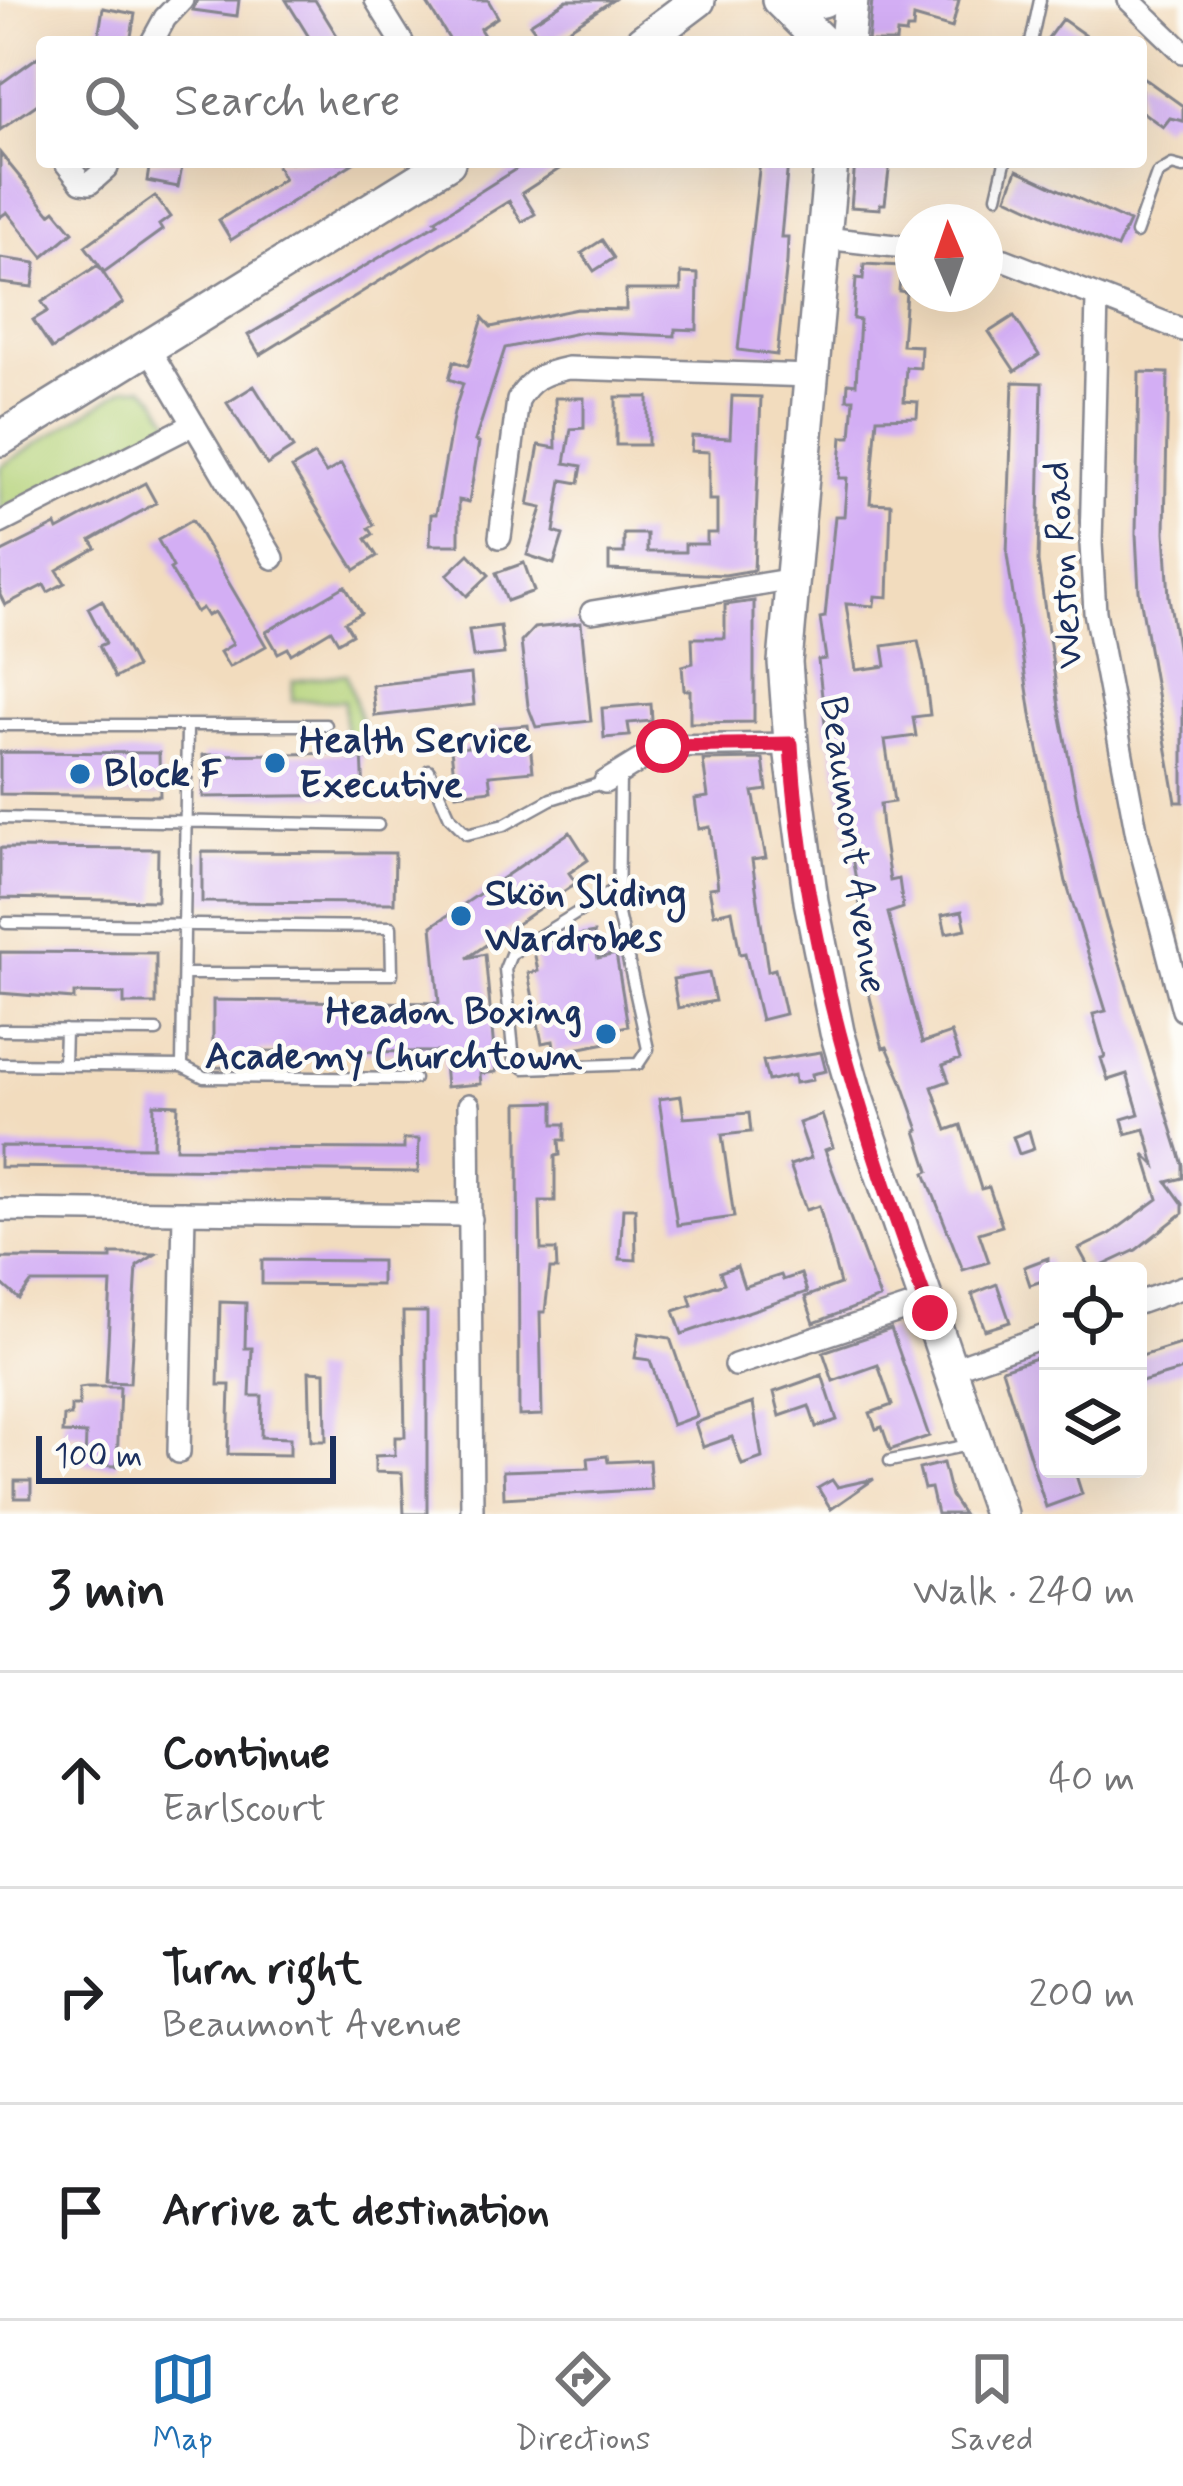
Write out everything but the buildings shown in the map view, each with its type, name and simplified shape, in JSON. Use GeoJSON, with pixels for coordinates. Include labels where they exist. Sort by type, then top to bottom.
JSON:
{"type":"FeatureCollection","features":[{"type":"Feature","properties":{"kind":"street"},"geometry":{"type":"LineString","coordinates":[[155,36],[182,0]]}},
{"type":"Feature","properties":{"kind":"street"},"geometry":{"type":"LineString","coordinates":[[376,0],[398,36]]}},
{"type":"Feature","properties":{"kind":"street"},"geometry":{"type":"LineString","coordinates":[[651,36],[698,0]]}},
{"type":"Feature","properties":{"kind":"street"},"geometry":{"type":"LineString","coordinates":[[784,4],[824,0]]}},
{"type":"Feature","properties":{"kind":"street"},"geometry":{"type":"LineString","coordinates":[[848,36],[851,0]]}},
{"type":"Feature","properties":{"kind":"street"},"geometry":{"type":"LineString","coordinates":[[1129,0],[1183,52]]}},
{"type":"Feature","properties":{"kind":"street"},"geometry":{"type":"LineString","coordinates":[[784,4],[815,36]]}},
{"type":"Feature","properties":{"kind":"street"},"geometry":{"type":"LineString","coordinates":[[69,168],[81,182],[90,183],[107,168]]}},
{"type":"Feature","properties":{"kind":"street"},"geometry":{"type":"LineString","coordinates":[[0,438],[438,168]]}},
{"type":"Feature","properties":{"kind":"street","name":"Beaumont Avenue"},"geometry":{"type":"LineString","coordinates":[[830,168],[785,662],[791,744],[812,901],[837,1032],[1000,1514]]}},
{"type":"Feature","properties":{"kind":"street"},"geometry":{"type":"LineString","coordinates":[[824,238],[895,246]]}},
{"type":"Feature","properties":{"kind":"street"},"geometry":{"type":"LineString","coordinates":[[1003,260],[1183,330]]}},
{"type":"Feature","properties":{"kind":"street","name":"Weston Road"},"geometry":{"type":"LineString","coordinates":[[1097,298],[1091,544],[1095,612],[1137,835],[1174,947],[1183,1010]]}},
{"type":"Feature","properties":{"kind":"street"},"geometry":{"type":"LineString","coordinates":[[148,347],[273,558]]}},
{"type":"Feature","properties":{"kind":"street"},"geometry":{"type":"LineString","coordinates":[[500,537],[518,400],[527,385],[545,373],[568,368],[812,376]]}},
{"type":"Feature","properties":{"kind":"street"},"geometry":{"type":"LineString","coordinates":[[0,523],[194,424]]}},
{"type":"Feature","properties":{"kind":"street"},"geometry":{"type":"LineString","coordinates":[[592,612],[794,579]]}},
{"type":"Feature","properties":{"kind":"street"},"geometry":{"type":"LineString","coordinates":[[613,777],[663,746],[791,744]]}},
{"type":"Feature","properties":{"kind":"street"},"geometry":{"type":"LineString","coordinates":[[469,1106],[472,1514]]}},
{"type":"Feature","properties":{"kind":"street"},"geometry":{"type":"LineString","coordinates":[[0,1210],[459,1215],[470,1219]]}},
{"type":"Feature","properties":{"kind":"street"},"geometry":{"type":"LineString","coordinates":[[179,1452],[184,1212]]}},
{"type":"Feature","properties":{"kind":"street"},"geometry":{"type":"LineString","coordinates":[[1147,1300],[1183,1287]]}},
{"type":"Feature","properties":{"kind":"street"},"geometry":{"type":"LineString","coordinates":[[736,1365],[926,1302]]}},
{"type":"Feature","properties":{"kind":"street"},"geometry":{"type":"LineString","coordinates":[[951,1369],[1039,1338]]}},
{"type":"Feature","properties":{"kind":"lane"},"geometry":{"type":"LineString","coordinates":[[1032,36],[1040,0]]}},
{"type":"Feature","properties":{"kind":"lane"},"geometry":{"type":"LineString","coordinates":[[1136,233],[1157,174],[1172,165],[1183,168]]}},
{"type":"Feature","properties":{"kind":"lane"},"geometry":{"type":"LineString","coordinates":[[997,196],[1004,168]]}},
{"type":"Feature","properties":{"kind":"lane"},"geometry":{"type":"LineString","coordinates":[[0,725],[326,725]]}},
{"type":"Feature","properties":{"kind":"lane"},"geometry":{"type":"LineString","coordinates":[[182,1066],[187,727]]}},
{"type":"Feature","properties":{"kind":"lane"},"geometry":{"type":"LineString","coordinates":[[429,770],[450,817],[467,834],[504,825],[551,799],[613,777],[622,815],[618,914],[648,1049],[638,1064],[524,1068],[514,1060],[505,969],[511,954],[617,888]]}},
{"type":"Feature","properties":{"kind":"lane"},"geometry":{"type":"LineString","coordinates":[[0,818],[378,825]]}},
{"type":"Feature","properties":{"kind":"lane"},"geometry":{"type":"LineString","coordinates":[[6,923],[391,927],[392,974],[185,974]]}},
{"type":"Feature","properties":{"kind":"lane"},"geometry":{"type":"LineString","coordinates":[[0,1030],[157,1031]]}},
{"type":"Feature","properties":{"kind":"lane"},"geometry":{"type":"LineString","coordinates":[[64,1065],[65,1030]]}},
{"type":"Feature","properties":{"kind":"lane"},"geometry":{"type":"LineString","coordinates":[[0,1064],[182,1066],[204,1077],[414,1078]]}},
{"type":"Feature","properties":{"kind":"lane"},"geometry":{"type":"LineString","coordinates":[[890,1461],[976,1443]]}},
{"type":"Feature","properties":{"kind":"green space"},"geometry":{"type":"Polygon","coordinates":[[[143,387],[171,422],[0,511],[0,467],[126,388],[143,387]]]}},
{"type":"Feature","properties":{"kind":"green space"},"geometry":{"type":"Polygon","coordinates":[[[346,674],[371,752],[346,753],[344,701],[292,700],[293,681],[346,674]]]}},
{"type":"Feature","properties":{"kind":"place","name":"Health Service Executive"},"geometry":{"type":"Point","coordinates":[275,763]}},
{"type":"Feature","properties":{"kind":"place","name":"Block F"},"geometry":{"type":"Point","coordinates":[80,774]}},
{"type":"Feature","properties":{"kind":"place","name":"Skön Sliding Wardrobes"},"geometry":{"type":"Point","coordinates":[461,916]}},
{"type":"Feature","properties":{"kind":"place","name":"Headon Boxing Academy Churchtown"},"geometry":{"type":"Point","coordinates":[606,1034]}},
{"type":"Feature","properties":{"kind":"route"},"geometry":{"type":"LineString","coordinates":[[663,746],[791,744],[812,901],[837,1032],[930,1313]]}}]}
